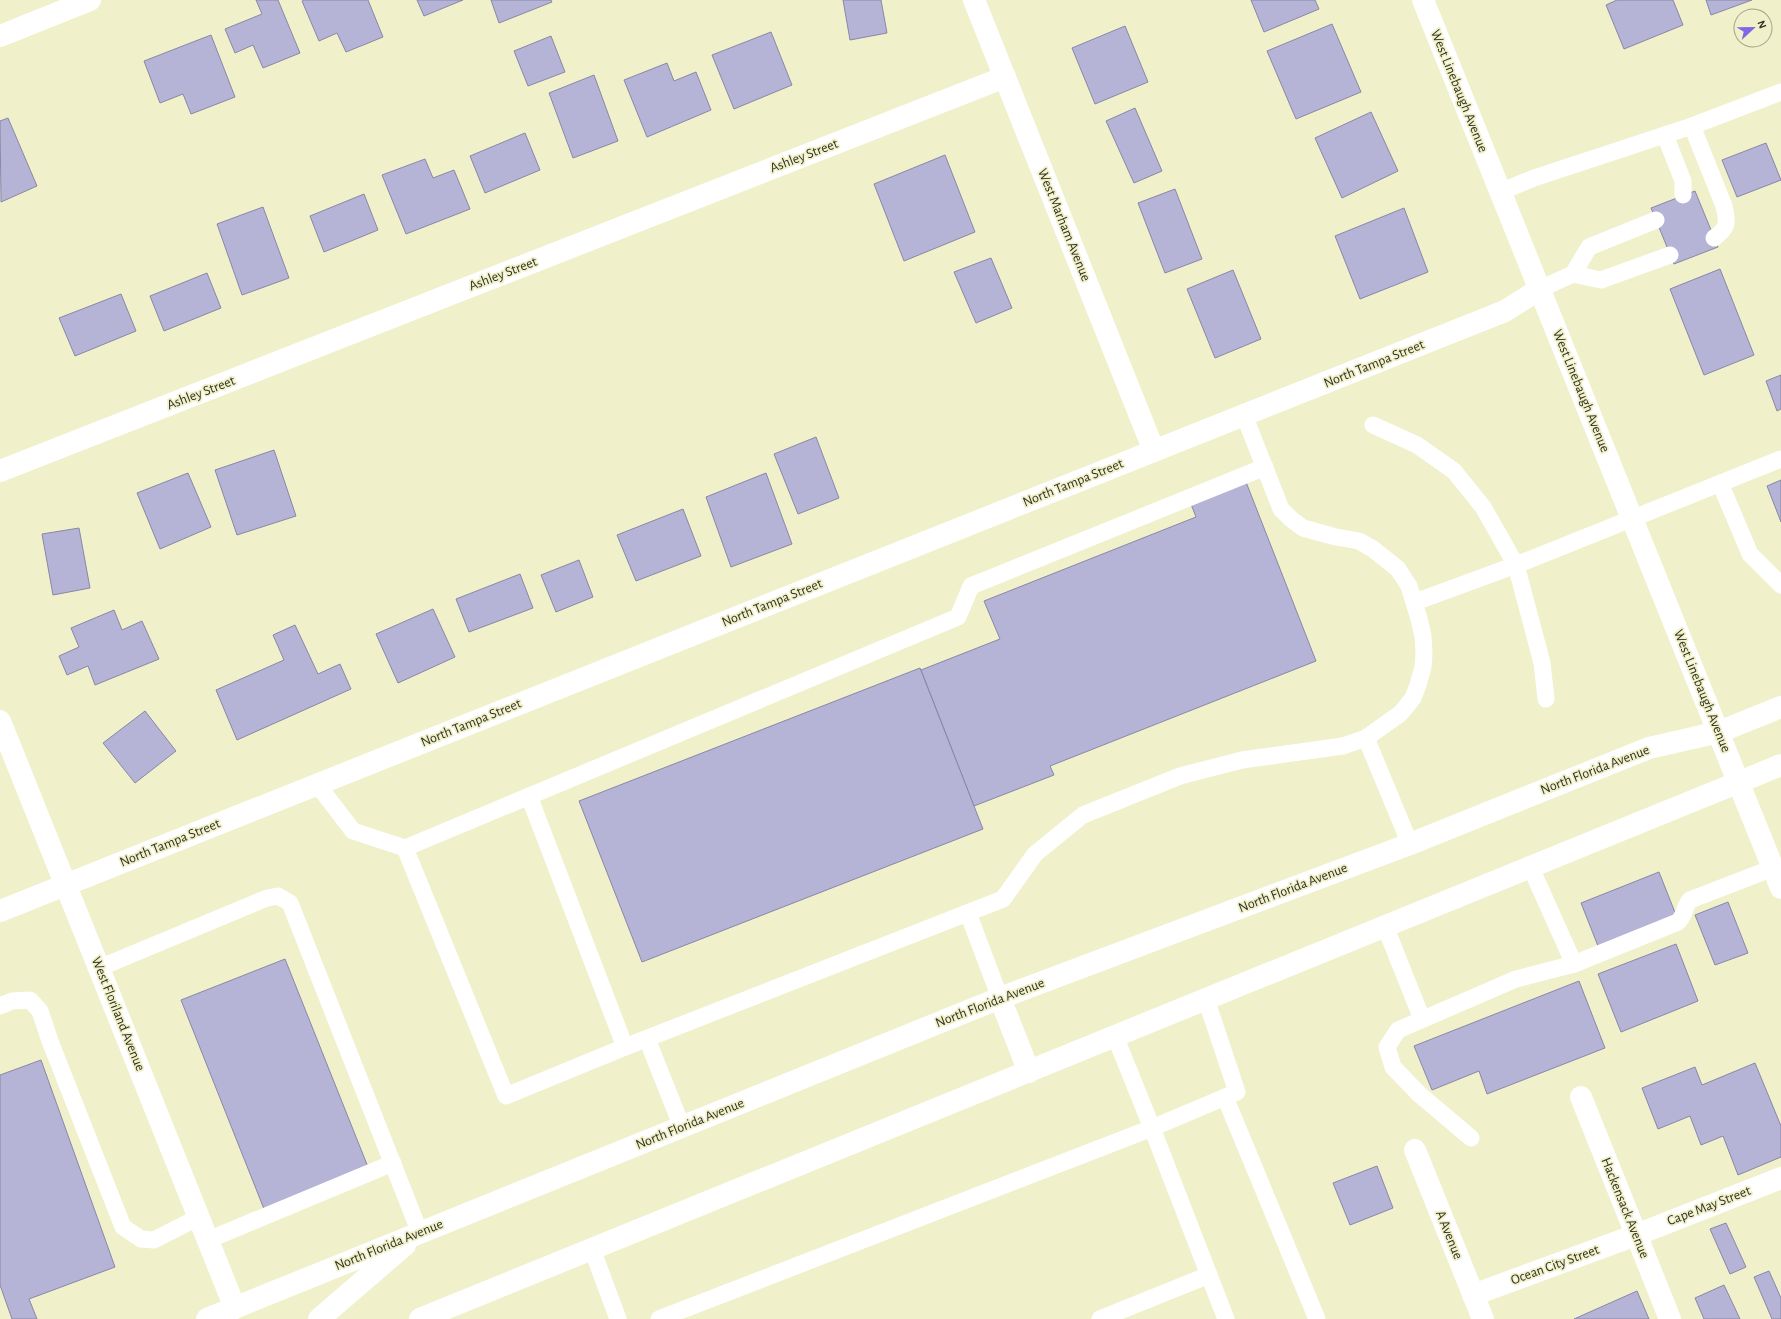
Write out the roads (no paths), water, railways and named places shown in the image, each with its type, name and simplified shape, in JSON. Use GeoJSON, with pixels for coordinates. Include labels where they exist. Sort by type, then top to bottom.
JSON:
{"type":"FeatureCollection","features":[{"type":"Feature","properties":{"kind":"street"},"geometry":{"type":"LineString","coordinates":[[0,36],[90,0]]}},
{"type":"Feature","properties":{"kind":"street","name":"West Marham Avenue"},"geometry":{"type":"LineString","coordinates":[[974,0],[1154,451]]}},
{"type":"Feature","properties":{"kind":"street","name":"West Linebaugh Avenue"},"geometry":{"type":"LineString","coordinates":[[1423,0],[1781,888]]}},
{"type":"Feature","properties":{"kind":"street","name":"Ashley Street"},"geometry":{"type":"LineString","coordinates":[[0,471],[1005,77]]}},
{"type":"Feature","properties":{"kind":"street","name":"North Tampa Street"},"geometry":{"type":"LineString","coordinates":[[0,911],[1505,311],[1540,289]]}},
{"type":"Feature","properties":{"kind":"street","name":"North Florida Avenue"},"geometry":{"type":"LineString","coordinates":[[207,1319],[231,1313],[420,1233],[1000,998],[1410,844],[1649,748],[1719,732],[1781,707]]}},
{"type":"Feature","properties":{"kind":"street","name":"West Floriland Avenue"},"geometry":{"type":"LineString","coordinates":[[0,721],[208,1240],[231,1313]]}},
{"type":"Feature","properties":{"kind":"street"},"geometry":{"type":"LineString","coordinates":[[420,1319],[1781,765]]}},
{"type":"Feature","properties":{"kind":"street"},"geometry":{"type":"LineString","coordinates":[[1000,998],[1029,1072]]}},
{"type":"Feature","properties":{"kind":"street","name":"Hackensack Avenue"},"geometry":{"type":"LineString","coordinates":[[1581,1097],[1670,1319]]}},
{"type":"Feature","properties":{"kind":"street","name":"A Avenue"},"geometry":{"type":"LineString","coordinates":[[1415,1150],[1483,1319]]}},
{"type":"Feature","properties":{"kind":"street","name":"Cape May Street"},"geometry":{"type":"LineString","coordinates":[[1636,1235],[1781,1178]]}},
{"type":"Feature","properties":{"kind":"street"},"geometry":{"type":"LineString","coordinates":[[319,1319],[420,1233]]}},
{"type":"Feature","properties":{"kind":"street","name":"Ocean City Street"},"geometry":{"type":"LineString","coordinates":[[1473,1295],[1636,1235]]}},
{"type":"Feature","properties":{"kind":"lane"},"geometry":{"type":"LineString","coordinates":[[1500,192],[1534,178],[1692,126],[1781,92]]}},
{"type":"Feature","properties":{"kind":"lane"},"geometry":{"type":"LineString","coordinates":[[1692,126],[1724,206],[1728,220],[1724,231],[1714,238]]}},
{"type":"Feature","properties":{"kind":"lane"},"geometry":{"type":"LineString","coordinates":[[1665,135],[1683,181],[1683,195]]}},
{"type":"Feature","properties":{"kind":"lane"},"geometry":{"type":"LineString","coordinates":[[1540,289],[1573,274],[1589,247],[1656,220]]}},
{"type":"Feature","properties":{"kind":"lane"},"geometry":{"type":"LineString","coordinates":[[1573,274],[1601,280],[1670,255]]}},
{"type":"Feature","properties":{"kind":"lane"},"geometry":{"type":"LineString","coordinates":[[405,848],[506,1096],[625,1047],[1003,899],[1035,854],[1083,815],[1187,774],[1242,760],[1343,746],[1366,738],[1401,713],[1413,698],[1418,685],[1423,667],[1424,654],[1423,636],[1415,602],[1408,586],[1398,570],[1373,549],[1359,541],[1336,537],[1303,528],[1290,519],[1281,509],[1244,415]]}},
{"type":"Feature","properties":{"kind":"lane"},"geometry":{"type":"LineString","coordinates":[[1372,425],[1417,445],[1454,471],[1483,507],[1516,565],[1542,663],[1546,699]]}},
{"type":"Feature","properties":{"kind":"lane"},"geometry":{"type":"LineString","coordinates":[[1415,602],[1516,565],[1781,459]]}},
{"type":"Feature","properties":{"kind":"lane"},"geometry":{"type":"LineString","coordinates":[[317,784],[353,831],[405,848],[958,617],[971,586],[1265,468]]}},
{"type":"Feature","properties":{"kind":"lane"},"geometry":{"type":"LineString","coordinates":[[1720,483],[1750,554],[1781,585]]}},
{"type":"Feature","properties":{"kind":"lane"},"geometry":{"type":"LineString","coordinates":[[1366,738],[1410,844]]}},
{"type":"Feature","properties":{"kind":"lane"},"geometry":{"type":"LineString","coordinates":[[529,796],[625,1047]]}},
{"type":"Feature","properties":{"kind":"lane"},"geometry":{"type":"LineString","coordinates":[[1531,868],[1574,964]]}},
{"type":"Feature","properties":{"kind":"lane"},"geometry":{"type":"LineString","coordinates":[[1471,1138],[1419,1094],[1393,1067],[1387,1047],[1398,1030],[1516,979],[1574,964],[1678,922],[1683,918],[1685,906],[1690,900],[1773,868]]}},
{"type":"Feature","properties":{"kind":"lane"},"geometry":{"type":"LineString","coordinates":[[100,968],[267,898],[278,896],[290,903],[420,1233]]}},
{"type":"Feature","properties":{"kind":"lane"},"geometry":{"type":"LineString","coordinates":[[968,913],[1000,998]]}},
{"type":"Feature","properties":{"kind":"lane"},"geometry":{"type":"LineString","coordinates":[[1385,926],[1422,1019]]}},
{"type":"Feature","properties":{"kind":"lane"},"geometry":{"type":"LineString","coordinates":[[659,1319],[1152,1128],[1237,1092],[1206,999]]}},
{"type":"Feature","properties":{"kind":"lane"},"geometry":{"type":"LineString","coordinates":[[0,1006],[12,1001],[30,1000],[40,1011],[50,1041],[122,1227],[141,1239],[154,1240],[199,1217]]}},
{"type":"Feature","properties":{"kind":"lane"},"geometry":{"type":"LineString","coordinates":[[1115,1036],[1226,1319]]}},
{"type":"Feature","properties":{"kind":"lane"},"geometry":{"type":"LineString","coordinates":[[647,1039],[682,1127]]}},
{"type":"Feature","properties":{"kind":"lane"},"geometry":{"type":"LineString","coordinates":[[1225,1097],[1317,1319]]}},
{"type":"Feature","properties":{"kind":"lane"},"geometry":{"type":"LineString","coordinates":[[208,1240],[392,1163]]}},
{"type":"Feature","properties":{"kind":"lane"},"geometry":{"type":"LineString","coordinates":[[592,1249],[618,1319]]}},
{"type":"Feature","properties":{"kind":"lane"},"geometry":{"type":"LineString","coordinates":[[1100,1319],[1210,1275]]}}]}
